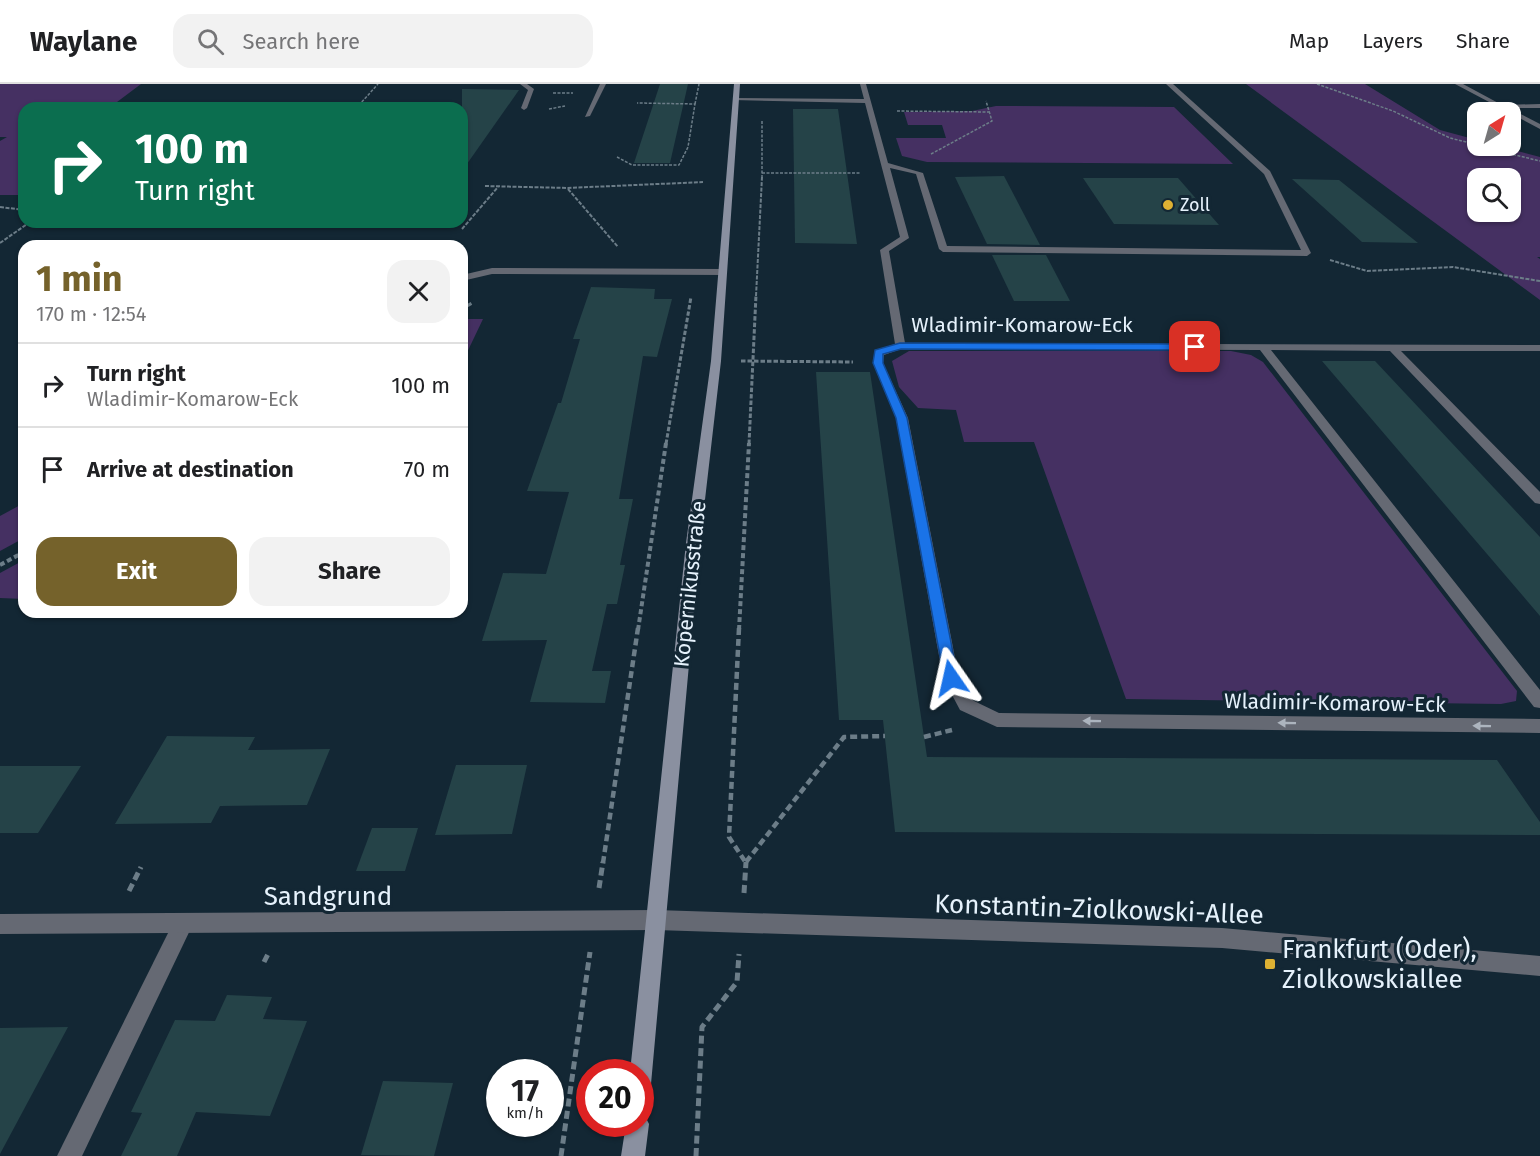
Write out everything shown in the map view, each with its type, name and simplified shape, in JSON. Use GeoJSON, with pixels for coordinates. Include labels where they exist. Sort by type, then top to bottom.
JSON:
{"type":"FeatureCollection","features":[{"type":"Feature","properties":{"kind":"main road","name":"Kopernikusstraße"},"geometry":{"type":"LineString","coordinates":[[642,1059],[693,543],[716,361],[737,84]]}},
{"type":"Feature","properties":{"kind":"main road"},"geometry":{"type":"LineString","coordinates":[[633,1156],[635,1137]]}},
{"type":"Feature","properties":{"kind":"street"},"geometry":{"type":"LineString","coordinates":[[523,84],[531,89],[524,108]]}},
{"type":"Feature","properties":{"kind":"street"},"geometry":{"type":"LineString","coordinates":[[587,116],[603,84]]}},
{"type":"Feature","properties":{"kind":"street"},"geometry":{"type":"LineString","coordinates":[[863,84],[905,238],[884,250],[900,346]]}},
{"type":"Feature","properties":{"kind":"street"},"geometry":{"type":"LineString","coordinates":[[884,164],[919,173],[943,249],[1307,253],[1267,173],[1169,84]]}},
{"type":"Feature","properties":{"kind":"street"},"geometry":{"type":"LineString","coordinates":[[1458,84],[1494,102]]}},
{"type":"Feature","properties":{"kind":"street"},"geometry":{"type":"LineString","coordinates":[[736,100],[866,101]]}},
{"type":"Feature","properties":{"kind":"street"},"geometry":{"type":"LineString","coordinates":[[1521,106],[1540,106]]}},
{"type":"Feature","properties":{"kind":"street"},"geometry":{"type":"LineString","coordinates":[[1521,116],[1540,127]]}},
{"type":"Feature","properties":{"kind":"street"},"geometry":{"type":"LineString","coordinates":[[468,277],[492,271],[722,272]]}},
{"type":"Feature","properties":{"kind":"street","name":"Wladimir-Komarow-Eck"},"geometry":{"type":"LineString","coordinates":[[1540,348],[900,346],[879,352],[878,363],[902,418],[951,678],[966,705],[997,720],[1540,726]]}},
{"type":"Feature","properties":{"kind":"street"},"geometry":{"type":"LineString","coordinates":[[1263,347],[1540,702]]}},
{"type":"Feature","properties":{"kind":"street"},"geometry":{"type":"LineString","coordinates":[[1392,347],[1540,500]]}},
{"type":"Feature","properties":{"kind":"street","name":"Sandgrund"},"geometry":{"type":"LineString","coordinates":[[0,924],[656,920]]}},
{"type":"Feature","properties":{"kind":"street","name":"Konstantin-Ziolkowski-Allee"},"geometry":{"type":"LineString","coordinates":[[656,920],[1222,938],[1540,966]]}},
{"type":"Feature","properties":{"kind":"street"},"geometry":{"type":"LineString","coordinates":[[69,1156],[183,924]]}},
{"type":"Feature","properties":{"kind":"path"},"geometry":{"type":"LineString","coordinates":[[362,102],[378,84]]}},
{"type":"Feature","properties":{"kind":"path"},"geometry":{"type":"LineString","coordinates":[[617,157],[632,165],[680,165],[688,147],[699,84]]}},
{"type":"Feature","properties":{"kind":"path"},"geometry":{"type":"LineString","coordinates":[[1317,84],[1393,111],[1450,138],[1467,142]]}},
{"type":"Feature","properties":{"kind":"path"},"geometry":{"type":"LineString","coordinates":[[528,93],[598,93]]}},
{"type":"Feature","properties":{"kind":"path"},"geometry":{"type":"LineString","coordinates":[[746,862],[729,837],[762,173],[762,100]]}},
{"type":"Feature","properties":{"kind":"path"},"geometry":{"type":"LineString","coordinates":[[904,169],[985,127],[992,121],[986,101]]}},
{"type":"Feature","properties":{"kind":"path"},"geometry":{"type":"LineString","coordinates":[[637,103],[695,104]]}},
{"type":"Feature","properties":{"kind":"path"},"geometry":{"type":"LineString","coordinates":[[869,111],[989,112]]}},
{"type":"Feature","properties":{"kind":"path"},"geometry":{"type":"LineString","coordinates":[[1521,156],[1540,161]]}},
{"type":"Feature","properties":{"kind":"path"},"geometry":{"type":"LineString","coordinates":[[762,173],[865,173]]}},
{"type":"Feature","properties":{"kind":"path"},"geometry":{"type":"LineString","coordinates":[[485,186],[568,188],[707,182]]}},
{"type":"Feature","properties":{"kind":"path"},"geometry":{"type":"LineString","coordinates":[[468,222],[498,187]]}},
{"type":"Feature","properties":{"kind":"path"},"geometry":{"type":"LineString","coordinates":[[568,188],[642,272]]}},
{"type":"Feature","properties":{"kind":"path"},"geometry":{"type":"LineString","coordinates":[[0,207],[18,209]]}},
{"type":"Feature","properties":{"kind":"path"},"geometry":{"type":"LineString","coordinates":[[0,243],[21,228]]}},
{"type":"Feature","properties":{"kind":"path"},"geometry":{"type":"LineString","coordinates":[[1307,253],[1366,271],[1453,267],[1540,280]]}},
{"type":"Feature","properties":{"kind":"path"},"geometry":{"type":"LineString","coordinates":[[561,1156],[675,386],[695,272]]}},
{"type":"Feature","properties":{"kind":"path"},"geometry":{"type":"LineString","coordinates":[[716,361],[878,363]]}},
{"type":"Feature","properties":{"kind":"path"},"geometry":{"type":"LineString","coordinates":[[0,565],[18,555]]}},
{"type":"Feature","properties":{"kind":"path"},"geometry":{"type":"LineString","coordinates":[[696,1156],[702,1027],[737,982],[746,862],[844,737],[885,736]]}},
{"type":"Feature","properties":{"kind":"shaded area"},"geometry":{"type":"Polygon","coordinates":[[[0,84],[141,84],[117,102],[18,102],[18,195],[0,195],[0,141],[7,137],[0,137],[0,84]]]}},
{"type":"Feature","properties":{"kind":"shaded area"},"geometry":{"type":"Polygon","coordinates":[[[1246,84],[1365,84],[1440,130],[1467,137],[1467,156],[1521,156],[1521,152],[1540,157],[1540,257],[1537,257],[1540,259],[1540,300],[1246,84]]]}},
{"type":"Feature","properties":{"kind":"shaded area"},"geometry":{"type":"Polygon","coordinates":[[[996,106],[1174,107],[1233,164],[927,162],[902,156],[896,138],[946,138],[942,125],[908,125],[904,112],[972,111],[996,106]]]}},
{"type":"Feature","properties":{"kind":"shaded area"},"geometry":{"type":"Polygon","coordinates":[[[468,319],[483,319],[468,350],[468,319]]]}},
{"type":"Feature","properties":{"kind":"shaded area"},"geometry":{"type":"Polygon","coordinates":[[[909,351],[1231,351],[1251,355],[1263,362],[1517,691],[1516,701],[1501,704],[1126,699],[1034,442],[964,442],[956,410],[918,408],[899,387],[892,361],[909,351]]]}},
{"type":"Feature","properties":{"kind":"shaded area"},"geometry":{"type":"Polygon","coordinates":[[[18,506],[18,541],[0,551],[0,516],[18,506]]]}},
{"type":"Feature","properties":{"kind":"shaded area"},"geometry":{"type":"Polygon","coordinates":[[[18,563],[18,599],[0,598],[0,573],[18,563]]]}},
{"type":"Feature","properties":{"kind":"building"},"geometry":{"type":"Polygon","coordinates":[[[660,84],[688,84],[670,163],[634,163],[660,84]]]}},
{"type":"Feature","properties":{"kind":"building"},"geometry":{"type":"Polygon","coordinates":[[[462,89],[519,90],[468,162],[468,102],[462,102],[462,89]]]}},
{"type":"Feature","properties":{"kind":"building"},"geometry":{"type":"Polygon","coordinates":[[[793,109],[838,109],[857,244],[795,243],[793,109]]]}},
{"type":"Feature","properties":{"kind":"building"},"geometry":{"type":"Polygon","coordinates":[[[1004,176],[1040,245],[987,244],[955,177],[1004,176]]]}},
{"type":"Feature","properties":{"kind":"building"},"geometry":{"type":"Polygon","coordinates":[[[1083,178],[1178,178],[1219,225],[1114,224],[1083,178]]]}},
{"type":"Feature","properties":{"kind":"building"},"geometry":{"type":"Polygon","coordinates":[[[1292,179],[1339,180],[1418,243],[1362,242],[1292,179]]]}},
{"type":"Feature","properties":{"kind":"building"},"geometry":{"type":"Polygon","coordinates":[[[992,255],[1046,255],[1070,301],[1014,301],[992,255]]]}},
{"type":"Feature","properties":{"kind":"building"},"geometry":{"type":"Polygon","coordinates":[[[591,287],[655,289],[654,299],[672,299],[657,357],[643,356],[619,499],[633,499],[620,565],[625,565],[617,604],[607,604],[592,671],[611,671],[605,703],[530,702],[547,640],[482,641],[503,573],[546,574],[569,492],[527,491],[558,403],[561,403],[580,339],[573,339],[591,287]]]}},
{"type":"Feature","properties":{"kind":"building"},"geometry":{"type":"Polygon","coordinates":[[[1322,361],[1375,361],[1540,537],[1540,616],[1322,361]]]}},
{"type":"Feature","properties":{"kind":"building"},"geometry":{"type":"Polygon","coordinates":[[[816,372],[870,372],[927,757],[1497,760],[1540,822],[1540,835],[895,832],[883,720],[839,720],[816,372]]]}},
{"type":"Feature","properties":{"kind":"building"},"geometry":{"type":"Polygon","coordinates":[[[167,736],[255,737],[248,750],[330,749],[307,805],[220,806],[211,823],[115,824],[167,736]]]}},
{"type":"Feature","properties":{"kind":"building"},"geometry":{"type":"Polygon","coordinates":[[[456,765],[527,765],[512,834],[435,835],[456,765]]]}},
{"type":"Feature","properties":{"kind":"building"},"geometry":{"type":"Polygon","coordinates":[[[0,766],[81,766],[38,833],[0,833],[0,766]]]}},
{"type":"Feature","properties":{"kind":"building"},"geometry":{"type":"Polygon","coordinates":[[[372,828],[418,828],[405,871],[356,871],[372,828]]]}},
{"type":"Feature","properties":{"kind":"building"},"geometry":{"type":"Polygon","coordinates":[[[227,995],[272,997],[263,1019],[307,1021],[270,1116],[196,1112],[177,1156],[121,1156],[142,1113],[131,1112],[175,1020],[215,1021],[227,995]]]}},
{"type":"Feature","properties":{"kind":"building"},"geometry":{"type":"Polygon","coordinates":[[[68,1027],[0,1154],[0,1028],[68,1027]]]}},
{"type":"Feature","properties":{"kind":"building"},"geometry":{"type":"Polygon","coordinates":[[[383,1081],[453,1083],[434,1156],[361,1155],[383,1081]]]}},
{"type":"Feature","properties":{"kind":"place","name":"Zoll"},"geometry":{"type":"Point","coordinates":[1168,205]}},
{"type":"Feature","properties":{"kind":"place","name":"Frankfurt (Oder), Ziolkowskiallee"},"geometry":{"type":"Point","coordinates":[1270,964]}},
{"type":"Feature","properties":{"kind":"route"},"geometry":{"type":"LineString","coordinates":[[951,678],[902,418],[878,363],[879,352],[900,346],[1195,347]]}}]}
